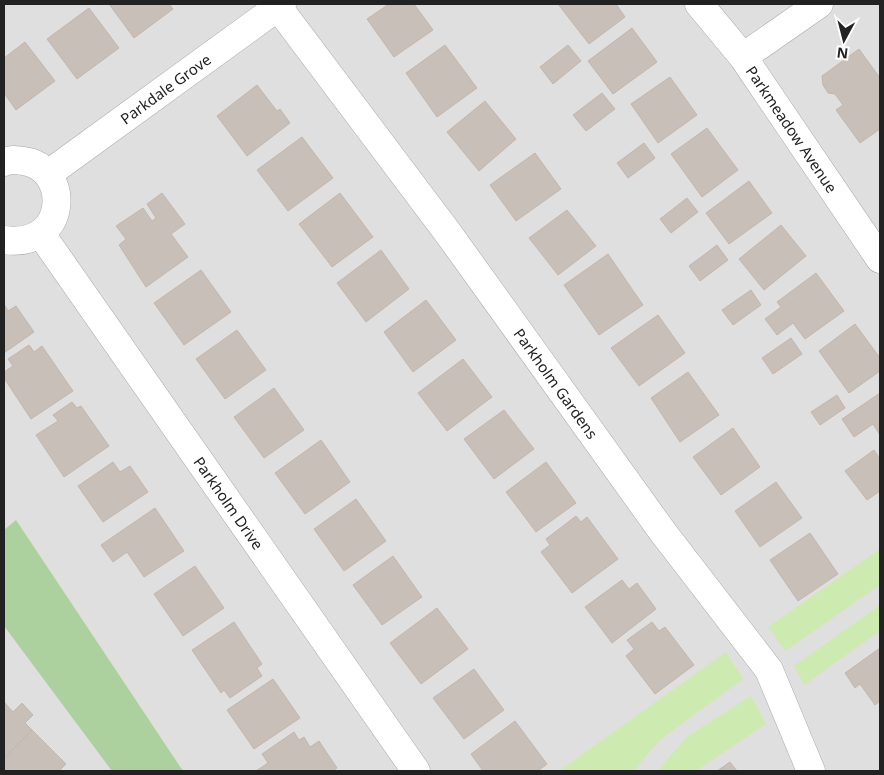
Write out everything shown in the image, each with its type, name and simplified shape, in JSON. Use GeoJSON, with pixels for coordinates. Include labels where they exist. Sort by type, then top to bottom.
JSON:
{"type":"FeatureCollection","features":[{"type":"Feature","properties":{"kind":"street","name":"Parkmeadow Avenue"},"geometry":{"type":"LineString","coordinates":[[699,4],[744,57],[880,259]]}},
{"type":"Feature","properties":{"kind":"street"},"geometry":{"type":"LineString","coordinates":[[744,57],[819,4]]}},
{"type":"Feature","properties":{"kind":"street","name":"Parkdale Grove"},"geometry":{"type":"LineString","coordinates":[[48,174],[280,5]]}},
{"type":"Feature","properties":{"kind":"street","name":"Parkholm Gardens"},"geometry":{"type":"LineString","coordinates":[[280,5],[448,233],[662,531],[769,670],[810,771]]}},
{"type":"Feature","properties":{"kind":"street"},"geometry":{"type":"LineString","coordinates":[[4,162],[8,160],[30,162],[48,174],[57,195],[54,217],[41,234],[21,242],[4,240]]}},
{"type":"Feature","properties":{"kind":"street","name":"Parkholm Drive"},"geometry":{"type":"LineString","coordinates":[[41,234],[416,771]]}},
{"type":"Feature","properties":{"kind":"shaded area"},"geometry":{"type":"Polygon","coordinates":[[[4,4],[880,4],[880,771],[4,771],[4,4]]]}},
{"type":"Feature","properties":{"kind":"green space"},"geometry":{"type":"Polygon","coordinates":[[[16,520],[183,771],[112,771],[4,626],[4,530],[16,520]]]}},
{"type":"Feature","properties":{"kind":"green space"},"geometry":{"type":"Polygon","coordinates":[[[880,549],[880,585],[785,651],[768,627],[880,549]]]}},
{"type":"Feature","properties":{"kind":"green space"},"geometry":{"type":"Polygon","coordinates":[[[880,605],[880,631],[804,685],[794,666],[880,605]]]}},
{"type":"Feature","properties":{"kind":"green space"},"geometry":{"type":"Polygon","coordinates":[[[726,652],[743,679],[660,740],[633,771],[559,771],[726,652]]]}},
{"type":"Feature","properties":{"kind":"green space"},"geometry":{"type":"Polygon","coordinates":[[[751,696],[766,724],[696,771],[657,771],[688,736],[751,696]]]}},
{"type":"Feature","properties":{"kind":"building"},"geometry":{"type":"Polygon","coordinates":[[[109,4],[169,4],[173,9],[134,38],[109,4]]]}},
{"type":"Feature","properties":{"kind":"building"},"geometry":{"type":"Polygon","coordinates":[[[389,4],[414,4],[433,30],[394,57],[367,19],[389,4]]]}},
{"type":"Feature","properties":{"kind":"building"},"geometry":{"type":"Polygon","coordinates":[[[558,4],[616,4],[625,17],[589,44],[558,4]]]}},
{"type":"Feature","properties":{"kind":"building"},"geometry":{"type":"Polygon","coordinates":[[[89,8],[119,48],[77,79],[47,39],[89,8]]]}},
{"type":"Feature","properties":{"kind":"building"},"geometry":{"type":"Polygon","coordinates":[[[632,28],[657,62],[613,94],[588,61],[632,28]]]}},
{"type":"Feature","properties":{"kind":"building"},"geometry":{"type":"Polygon","coordinates":[[[25,42],[55,81],[16,110],[4,93],[4,58],[25,42]]]}},
{"type":"Feature","properties":{"kind":"building"},"geometry":{"type":"Polygon","coordinates":[[[445,45],[477,88],[437,117],[406,73],[445,45]]]}},
{"type":"Feature","properties":{"kind":"building"},"geometry":{"type":"Polygon","coordinates":[[[568,45],[581,61],[553,84],[540,67],[568,45]]]}},
{"type":"Feature","properties":{"kind":"building"},"geometry":{"type":"Polygon","coordinates":[[[859,49],[880,78],[880,129],[860,143],[836,110],[843,105],[835,94],[828,93],[823,85],[822,76],[859,49]]]}},
{"type":"Feature","properties":{"kind":"building"},"geometry":{"type":"Polygon","coordinates":[[[670,77],[697,115],[658,143],[631,104],[670,77]]]}},
{"type":"Feature","properties":{"kind":"building"},"geometry":{"type":"Polygon","coordinates":[[[257,85],[277,111],[280,109],[290,123],[247,156],[217,116],[257,85]]]}},
{"type":"Feature","properties":{"kind":"building"},"geometry":{"type":"Polygon","coordinates":[[[602,93],[615,109],[586,131],[573,115],[602,93]]]}},
{"type":"Feature","properties":{"kind":"building"},"geometry":{"type":"Polygon","coordinates":[[[485,101],[516,139],[479,171],[447,132],[485,101]]]}},
{"type":"Feature","properties":{"kind":"building"},"geometry":{"type":"Polygon","coordinates":[[[707,128],[738,170],[702,197],[671,154],[707,128]]]}},
{"type":"Feature","properties":{"kind":"building"},"geometry":{"type":"Polygon","coordinates":[[[302,137],[333,178],[288,211],[257,170],[302,137]]]}},
{"type":"Feature","properties":{"kind":"building"},"geometry":{"type":"Polygon","coordinates":[[[644,143],[655,158],[628,178],[617,163],[644,143]]]}},
{"type":"Feature","properties":{"kind":"building"},"geometry":{"type":"Polygon","coordinates":[[[535,153],[561,189],[516,221],[490,185],[535,153]]]}},
{"type":"Feature","properties":{"kind":"building"},"geometry":{"type":"Polygon","coordinates":[[[749,181],[772,213],[729,244],[706,213],[749,181]]]}},
{"type":"Feature","properties":{"kind":"building"},"geometry":{"type":"Polygon","coordinates":[[[162,193],[185,224],[171,234],[188,257],[146,287],[119,245],[126,239],[116,226],[143,208],[152,221],[156,218],[147,204],[162,193]]]}},
{"type":"Feature","properties":{"kind":"building"},"geometry":{"type":"Polygon","coordinates":[[[340,193],[373,237],[332,267],[299,224],[340,193]]]}},
{"type":"Feature","properties":{"kind":"building"},"geometry":{"type":"Polygon","coordinates":[[[687,198],[698,212],[671,233],[660,219],[687,198]]]}},
{"type":"Feature","properties":{"kind":"building"},"geometry":{"type":"Polygon","coordinates":[[[567,210],[596,246],[558,275],[529,238],[567,210]]]}},
{"type":"Feature","properties":{"kind":"building"},"geometry":{"type":"Polygon","coordinates":[[[781,225],[806,256],[764,290],[739,259],[781,225]]]}},
{"type":"Feature","properties":{"kind":"building"},"geometry":{"type":"Polygon","coordinates":[[[717,245],[728,260],[700,281],[689,266],[717,245]]]}},
{"type":"Feature","properties":{"kind":"building"},"geometry":{"type":"Polygon","coordinates":[[[381,250],[409,289],[366,322],[337,283],[381,250]]]}},
{"type":"Feature","properties":{"kind":"building"},"geometry":{"type":"Polygon","coordinates":[[[608,254],[643,305],[599,335],[564,285],[608,254]]]}},
{"type":"Feature","properties":{"kind":"building"},"geometry":{"type":"Polygon","coordinates":[[[201,270],[231,312],[184,345],[154,303],[201,270]]]}},
{"type":"Feature","properties":{"kind":"building"},"geometry":{"type":"Polygon","coordinates":[[[816,273],[844,311],[805,339],[793,323],[777,335],[765,319],[781,307],[777,302],[816,273]]]}},
{"type":"Feature","properties":{"kind":"building"},"geometry":{"type":"Polygon","coordinates":[[[751,290],[761,305],[733,325],[722,310],[751,290]]]}},
{"type":"Feature","properties":{"kind":"building"},"geometry":{"type":"Polygon","coordinates":[[[426,300],[456,340],[413,372],[384,332],[426,300]]]}},
{"type":"Feature","properties":{"kind":"building"},"geometry":{"type":"Polygon","coordinates":[[[4,304],[8,311],[16,306],[34,332],[4,353],[4,304]]]}},
{"type":"Feature","properties":{"kind":"building"},"geometry":{"type":"Polygon","coordinates":[[[658,315],[685,353],[639,386],[611,348],[658,315]]]}},
{"type":"Feature","properties":{"kind":"building"},"geometry":{"type":"Polygon","coordinates":[[[855,324],[880,358],[880,371],[849,393],[819,351],[855,324]]]}},
{"type":"Feature","properties":{"kind":"building"},"geometry":{"type":"Polygon","coordinates":[[[237,330],[266,370],[225,399],[196,359],[237,330]]]}},
{"type":"Feature","properties":{"kind":"building"},"geometry":{"type":"Polygon","coordinates":[[[791,338],[802,354],[773,374],[762,358],[791,338]]]}},
{"type":"Feature","properties":{"kind":"building"},"geometry":{"type":"Polygon","coordinates":[[[29,345],[34,352],[42,346],[73,391],[31,419],[4,378],[4,372],[13,366],[8,359],[29,345]]]}},
{"type":"Feature","properties":{"kind":"building"},"geometry":{"type":"Polygon","coordinates":[[[463,359],[492,397],[447,431],[418,393],[463,359]]]}},
{"type":"Feature","properties":{"kind":"building"},"geometry":{"type":"Polygon","coordinates":[[[688,372],[719,415],[680,442],[651,398],[688,372]]]}},
{"type":"Feature","properties":{"kind":"building"},"geometry":{"type":"Polygon","coordinates":[[[274,388],[304,430],[264,458],[234,417],[274,388]]]}},
{"type":"Feature","properties":{"kind":"building"},"geometry":{"type":"Polygon","coordinates":[[[880,393],[880,435],[873,424],[854,437],[842,419],[880,393]]]}},
{"type":"Feature","properties":{"kind":"building"},"geometry":{"type":"Polygon","coordinates":[[[837,395],[845,408],[820,425],[811,412],[837,395]]]}},
{"type":"Feature","properties":{"kind":"building"},"geometry":{"type":"Polygon","coordinates":[[[72,402],[77,408],[81,406],[109,446],[64,477],[36,435],[58,421],[53,415],[72,402]]]}},
{"type":"Feature","properties":{"kind":"building"},"geometry":{"type":"Polygon","coordinates":[[[504,410],[534,449],[494,479],[464,439],[504,410]]]}},
{"type":"Feature","properties":{"kind":"building"},"geometry":{"type":"Polygon","coordinates":[[[733,428],[760,467],[721,495],[693,457],[733,428]]]}},
{"type":"Feature","properties":{"kind":"building"},"geometry":{"type":"Polygon","coordinates":[[[321,440],[350,482],[305,514],[275,473],[321,440]]]}},
{"type":"Feature","properties":{"kind":"building"},"geometry":{"type":"Polygon","coordinates":[[[874,450],[880,459],[880,491],[867,500],[845,471],[874,450]]]}},
{"type":"Feature","properties":{"kind":"building"},"geometry":{"type":"Polygon","coordinates":[[[113,462],[120,472],[130,466],[148,492],[103,522],[78,486],[113,462]]]}},
{"type":"Feature","properties":{"kind":"building"},"geometry":{"type":"Polygon","coordinates":[[[546,462],[576,503],[536,532],[506,492],[546,462]]]}},
{"type":"Feature","properties":{"kind":"building"},"geometry":{"type":"Polygon","coordinates":[[[776,482],[802,518],[760,547],[735,511],[776,482]]]}},
{"type":"Feature","properties":{"kind":"building"},"geometry":{"type":"Polygon","coordinates":[[[356,499],[386,541],[344,571],[314,529],[356,499]]]}},
{"type":"Feature","properties":{"kind":"building"},"geometry":{"type":"Polygon","coordinates":[[[155,508],[184,551],[144,577],[127,552],[113,562],[101,545],[155,508]]]}},
{"type":"Feature","properties":{"kind":"building"},"geometry":{"type":"Polygon","coordinates":[[[576,516],[581,522],[587,517],[618,559],[572,593],[541,552],[550,545],[546,539],[576,516]]]}},
{"type":"Feature","properties":{"kind":"building"},"geometry":{"type":"Polygon","coordinates":[[[810,533],[838,574],[798,601],[770,560],[810,533]]]}},
{"type":"Feature","properties":{"kind":"building"},"geometry":{"type":"Polygon","coordinates":[[[393,556],[422,597],[382,625],[353,585],[393,556]]]}},
{"type":"Feature","properties":{"kind":"building"},"geometry":{"type":"Polygon","coordinates":[[[195,566],[224,608],[183,636],[154,594],[195,566]]]}},
{"type":"Feature","properties":{"kind":"building"},"geometry":{"type":"Polygon","coordinates":[[[622,580],[629,589],[637,583],[656,609],[612,643],[585,607],[622,580]]]}},
{"type":"Feature","properties":{"kind":"building"},"geometry":{"type":"Polygon","coordinates":[[[437,608],[468,649],[421,684],[390,643],[437,608]]]}},
{"type":"Feature","properties":{"kind":"building"},"geometry":{"type":"Polygon","coordinates":[[[234,622],[262,664],[257,668],[262,676],[230,698],[224,690],[221,693],[192,650],[234,622]]]}},
{"type":"Feature","properties":{"kind":"building"},"geometry":{"type":"Polygon","coordinates":[[[652,622],[659,631],[665,627],[694,665],[655,694],[626,656],[634,649],[627,640],[652,622]]]}},
{"type":"Feature","properties":{"kind":"building"},"geometry":{"type":"Polygon","coordinates":[[[880,648],[880,701],[875,705],[860,684],[855,688],[845,673],[880,648]]]}},
{"type":"Feature","properties":{"kind":"building"},"geometry":{"type":"Polygon","coordinates":[[[474,669],[504,710],[464,739],[433,698],[474,669]]]}},
{"type":"Feature","properties":{"kind":"building"},"geometry":{"type":"Polygon","coordinates":[[[273,679],[300,718],[254,749],[227,710],[273,679]]]}},
{"type":"Feature","properties":{"kind":"building"},"geometry":{"type":"Polygon","coordinates":[[[4,702],[13,712],[22,703],[33,715],[25,723],[32,730],[4,758],[4,702]]]}},
{"type":"Feature","properties":{"kind":"building"},"geometry":{"type":"Polygon","coordinates":[[[515,721],[547,764],[538,771],[483,771],[471,754],[515,721]]]}},
{"type":"Feature","properties":{"kind":"building"},"geometry":{"type":"Polygon","coordinates":[[[32,730],[66,764],[59,771],[4,771],[4,758],[32,730]]]}},
{"type":"Feature","properties":{"kind":"building"},"geometry":{"type":"Polygon","coordinates":[[[294,732],[299,740],[304,737],[310,747],[319,741],[337,768],[333,771],[256,771],[268,763],[262,754],[294,732]]]}},
{"type":"Feature","properties":{"kind":"building"},"geometry":{"type":"Polygon","coordinates":[[[730,762],[737,771],[717,771],[730,762]]]}}]}
